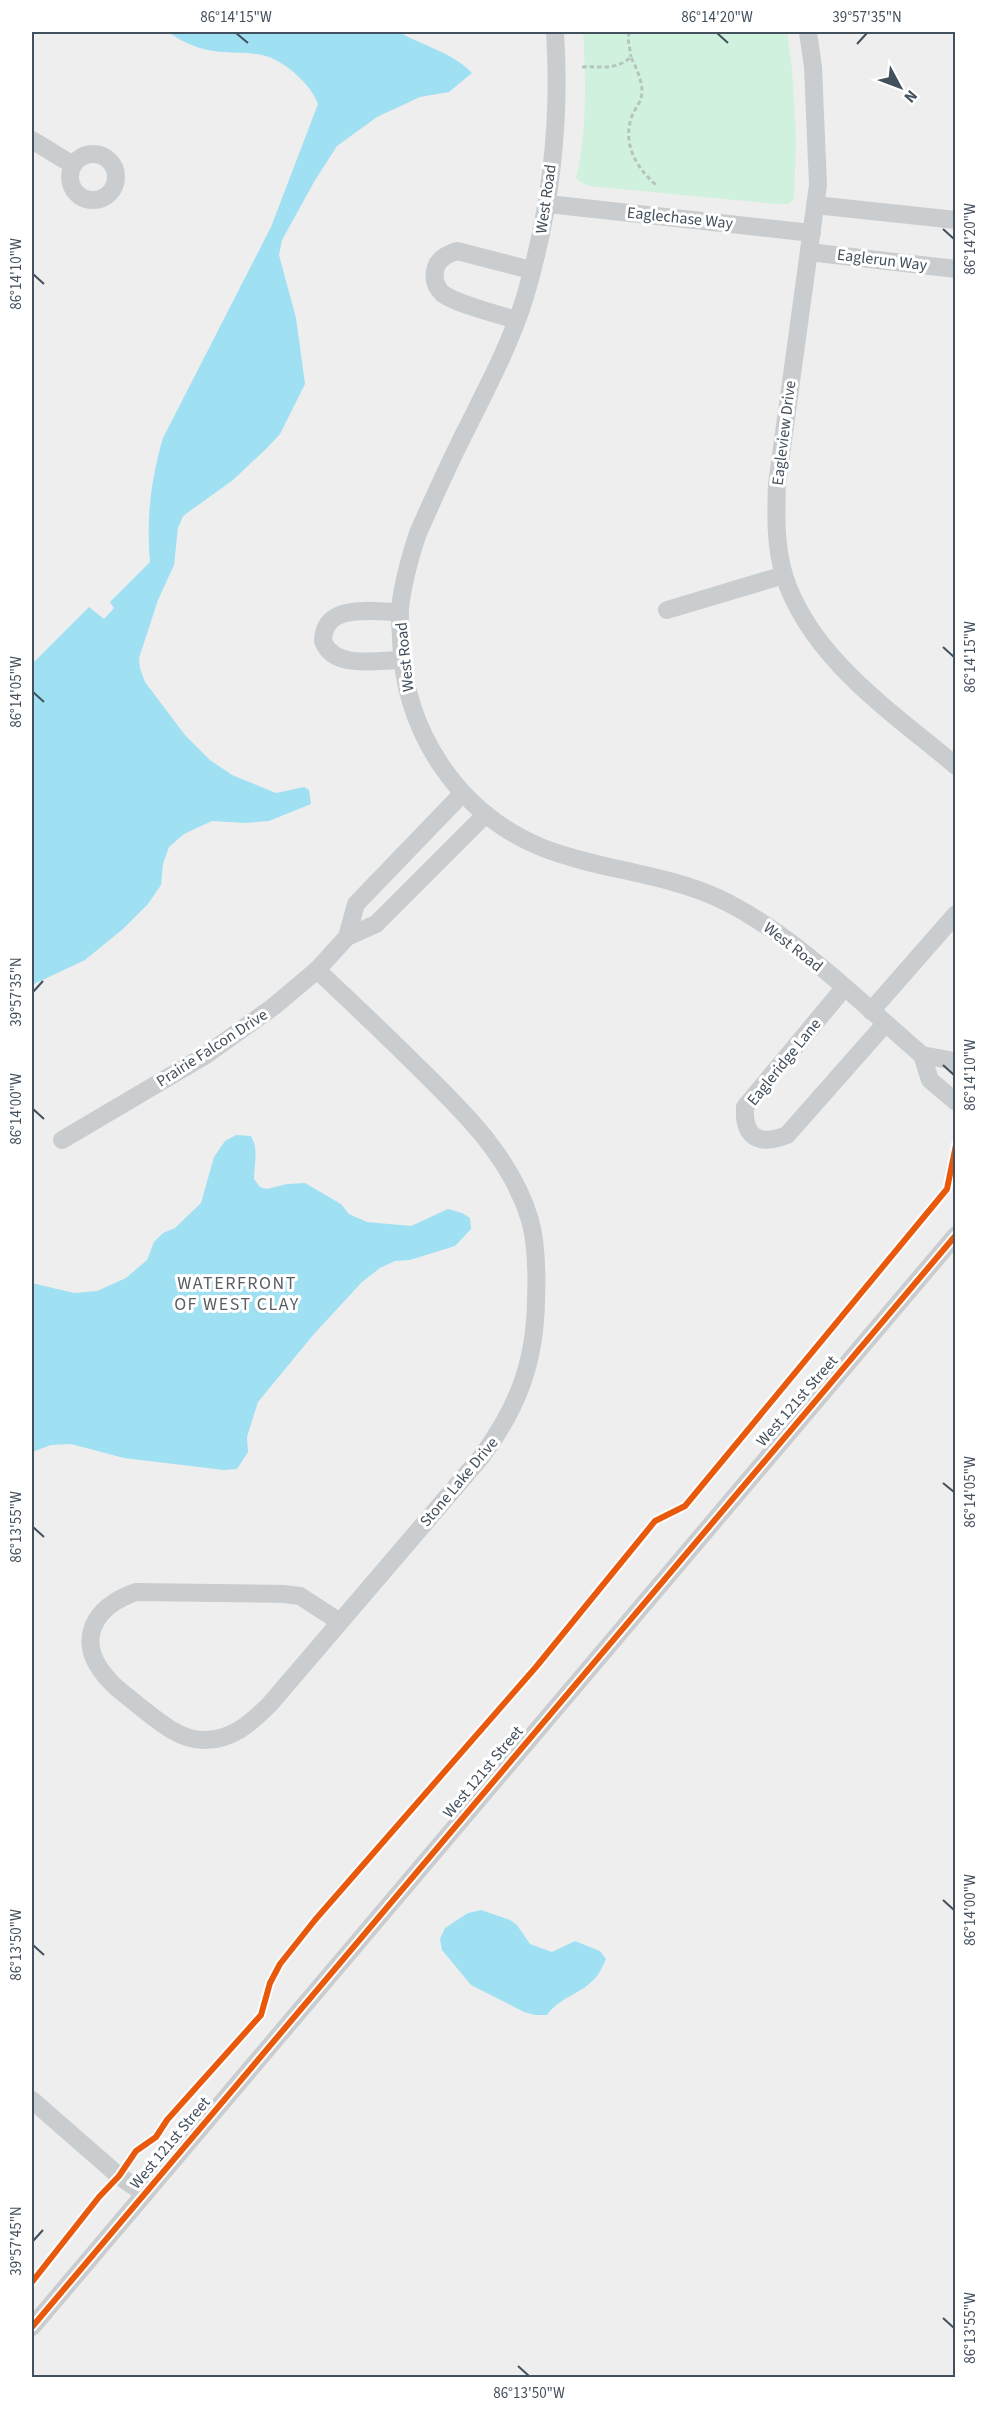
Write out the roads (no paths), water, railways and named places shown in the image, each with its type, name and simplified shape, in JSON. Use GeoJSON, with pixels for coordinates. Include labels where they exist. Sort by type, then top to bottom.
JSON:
{"type":"FeatureCollection","features":[{"type":"Feature","properties":{"kind":"street","name":"West Road"},"geometry":{"type":"LineString","coordinates":[[555,32],[556,114],[548,204],[541,239],[516,320],[494,374],[418,533],[410,558],[400,612],[402,660],[406,690],[420,730],[439,763],[462,794],[520,837],[575,860],[665,881],[716,897],[786,938],[922,1055],[949,1060],[956,1066]]}},
{"type":"Feature","properties":{"kind":"street","name":"Eagleview Drive"},"geometry":{"type":"LineString","coordinates":[[808,32],[813,67],[818,185],[777,484],[776,530],[784,574],[804,620],[836,661],[956,766]]}},
{"type":"Feature","properties":{"kind":"street"},"geometry":{"type":"LineString","coordinates":[[32,140],[73,165]]}},
{"type":"Feature","properties":{"kind":"street","name":"Eaglechase Way"},"geometry":{"type":"LineString","coordinates":[[548,204],[812,233]]}},
{"type":"Feature","properties":{"kind":"street"},"geometry":{"type":"LineString","coordinates":[[816,205],[956,220]]}},
{"type":"Feature","properties":{"kind":"street"},"geometry":{"type":"LineString","coordinates":[[516,320],[447,296],[436,284],[434,275],[437,264],[447,254],[457,251],[531,270]]}},
{"type":"Feature","properties":{"kind":"street","name":"Eaglerun Way"},"geometry":{"type":"LineString","coordinates":[[809,252],[956,269]]}},
{"type":"Feature","properties":{"kind":"street"},"geometry":{"type":"LineString","coordinates":[[667,609],[784,574]]}},
{"type":"Feature","properties":{"kind":"street"},"geometry":{"type":"LineString","coordinates":[[400,612],[350,612],[337,615],[326,627],[323,641],[332,655],[342,660],[402,660]]}},
{"type":"Feature","properties":{"kind":"street","name":"Prairie Falcon Drive"},"geometry":{"type":"LineString","coordinates":[[347,937],[356,904],[462,794]]}},
{"type":"Feature","properties":{"kind":"street","name":"Prairie Falcon Drive"},"geometry":{"type":"LineString","coordinates":[[62,1140],[156,1086],[243,1030],[317,970],[347,937],[376,924],[486,814]]}},
{"type":"Feature","properties":{"kind":"street"},"geometry":{"type":"LineString","coordinates":[[871,1011],[956,914]]}},
{"type":"Feature","properties":{"kind":"street","name":"Stone Lake Drive"},"geometry":{"type":"LineString","coordinates":[[317,970],[461,1109],[493,1147],[515,1184],[530,1220],[537,1282],[536,1320],[527,1375],[500,1431],[482,1456],[270,1704],[250,1724],[227,1737],[202,1740],[179,1734],[155,1719],[108,1680],[99,1667],[91,1639],[93,1624],[102,1610],[118,1598],[136,1592],[300,1596],[340,1622]]}},
{"type":"Feature","properties":{"kind":"street","name":"Eagleridge Lane"},"geometry":{"type":"LineString","coordinates":[[844,988],[745,1107],[744,1120],[749,1132],[761,1140],[773,1141],[787,1135],[885,1024]]}},
{"type":"Feature","properties":{"kind":"street","name":"West Road"},"geometry":{"type":"LineString","coordinates":[[922,1055],[930,1080],[956,1102]]}},
{"type":"Feature","properties":{"kind":"street","name":"West 121st Street"},"geometry":{"type":"LineString","coordinates":[[32,2327],[956,1235]]}},
{"type":"Feature","properties":{"kind":"street"},"geometry":{"type":"LineString","coordinates":[[32,2100],[119,2176],[145,2194]]}},
{"type":"Feature","properties":{"kind":"water"},"geometry":{"type":"Polygon","coordinates":[[[168,32],[399,32],[446,54],[472,73],[449,92],[420,97],[377,117],[337,146],[314,182],[282,240],[279,255],[296,318],[305,384],[280,434],[233,480],[183,516],[178,528],[174,565],[158,600],[139,658],[145,682],[185,735],[210,760],[232,775],[276,793],[304,787],[309,790],[311,804],[269,821],[246,823],[212,821],[184,834],[169,847],[163,864],[161,885],[148,904],[123,929],[85,960],[32,985],[32,664],[89,607],[104,619],[114,608],[110,602],[150,562],[150,499],[163,438],[271,227],[318,104],[305,83],[276,60],[258,54],[201,48],[168,32]]]}},
{"type":"Feature","properties":{"kind":"water"},"geometry":{"type":"Polygon","coordinates":[[[236,1135],[251,1136],[255,1152],[254,1179],[260,1187],[267,1189],[287,1184],[305,1183],[341,1204],[349,1214],[367,1222],[411,1226],[448,1209],[470,1218],[471,1229],[455,1246],[410,1260],[395,1261],[380,1268],[362,1282],[314,1334],[258,1402],[247,1437],[248,1452],[237,1469],[224,1470],[124,1458],[71,1444],[51,1445],[32,1452],[32,1283],[74,1293],[97,1291],[126,1278],[147,1260],[154,1242],[163,1233],[175,1228],[201,1203],[214,1157],[225,1141],[236,1135]]]}},
{"type":"Feature","properties":{"kind":"water"},"geometry":{"type":"Polygon","coordinates":[[[481,1910],[510,1920],[517,1925],[530,1944],[552,1952],[575,1941],[600,1951],[606,1959],[593,1981],[557,2005],[547,2015],[524,2012],[471,1985],[442,1950],[440,1939],[445,1928],[468,1913],[481,1910]]]}},
{"type":"Feature","properties":{"kind":"district","name":"WATERFRONT OF WEST CLAY"},"geometry":{"type":"Point","coordinates":[237,1293]}}]}
